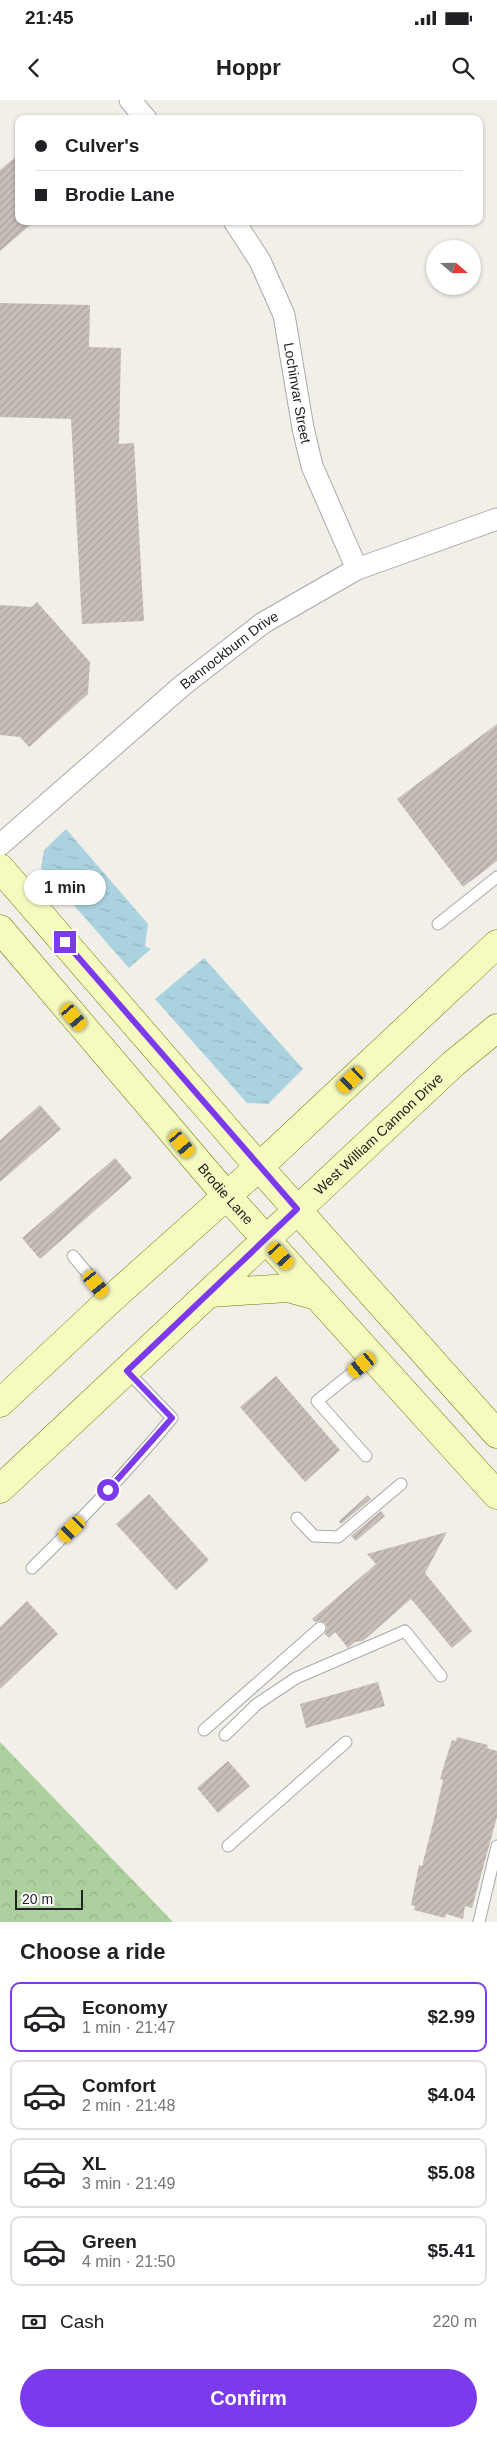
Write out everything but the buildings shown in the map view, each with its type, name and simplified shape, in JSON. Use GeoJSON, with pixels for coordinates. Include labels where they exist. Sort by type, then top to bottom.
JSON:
{"type":"FeatureCollection","features":[{"type":"Feature","properties":{"kind":"main road"},"geometry":{"type":"LineString","coordinates":[[0,868],[259,1167],[497,1434]]}},
{"type":"Feature","properties":{"kind":"main road","name":"Brodie Lane"},"geometry":{"type":"LineString","coordinates":[[0,929],[226,1195],[497,1496]]}},
{"type":"Feature","properties":{"kind":"main road"},"geometry":{"type":"LineString","coordinates":[[0,1403],[110,1300],[259,1167],[497,944]]}},
{"type":"Feature","properties":{"kind":"main road","name":"West William Cannon Drive"},"geometry":{"type":"LineString","coordinates":[[0,1489],[210,1293],[264,1238],[453,1064],[497,1028]]}},
{"type":"Feature","properties":{"kind":"main road"},"geometry":{"type":"LineString","coordinates":[[210,1293],[288,1288],[317,1296]]}},
{"type":"Feature","properties":{"kind":"street"},"geometry":{"type":"LineString","coordinates":[[130,100],[143,115]]}},
{"type":"Feature","properties":{"kind":"street","name":"Lochinvar Street"},"geometry":{"type":"LineString","coordinates":[[237,225],[260,261],[284,315],[303,428],[312,466],[358,569]]}},
{"type":"Feature","properties":{"kind":"street","name":"Bannockburn Drive"},"geometry":{"type":"LineString","coordinates":[[0,845],[224,651],[270,619],[358,569],[497,519]]}},
{"type":"Feature","properties":{"kind":"lane"},"geometry":{"type":"LineString","coordinates":[[438,924],[497,877]]}},
{"type":"Feature","properties":{"kind":"lane"},"geometry":{"type":"LineString","coordinates":[[73,1256],[110,1300]]}},
{"type":"Feature","properties":{"kind":"lane"},"geometry":{"type":"LineString","coordinates":[[366,1456],[317,1400],[372,1357]]}},
{"type":"Feature","properties":{"kind":"lane"},"geometry":{"type":"LineString","coordinates":[[32,1568],[72,1529],[172,1418],[127,1371]]}},
{"type":"Feature","properties":{"kind":"lane"},"geometry":{"type":"LineString","coordinates":[[297,1518],[314,1536],[338,1537],[401,1484]]}},
{"type":"Feature","properties":{"kind":"lane"},"geometry":{"type":"LineString","coordinates":[[204,1730],[320,1628]]}},
{"type":"Feature","properties":{"kind":"lane"},"geometry":{"type":"LineString","coordinates":[[224,1735],[257,1704],[296,1678],[405,1631],[441,1676]]}},
{"type":"Feature","properties":{"kind":"lane"},"geometry":{"type":"LineString","coordinates":[[228,1846],[346,1742]]}},
{"type":"Feature","properties":{"kind":"lane"},"geometry":{"type":"LineString","coordinates":[[479,1922],[497,1846]]}},
{"type":"Feature","properties":{"kind":"green space"},"geometry":{"type":"Polygon","coordinates":[[[0,1742],[173,1922],[0,1922],[0,1742]]]}},
{"type":"Feature","properties":{"kind":"water"},"geometry":{"type":"Polygon","coordinates":[[[66,829],[148,924],[145,946],[151,949],[129,968],[41,868],[44,850],[66,829]]]}},
{"type":"Feature","properties":{"kind":"water"},"geometry":{"type":"Polygon","coordinates":[[[204,958],[303,1069],[268,1104],[247,1103],[155,999],[204,958]]]}},
{"type":"Feature","properties":{"kind":"route"},"geometry":{"type":"LineString","coordinates":[[65,942],[297,1209],[264,1238],[210,1293],[147,1349],[127,1371],[172,1418],[108,1490]]}}]}
